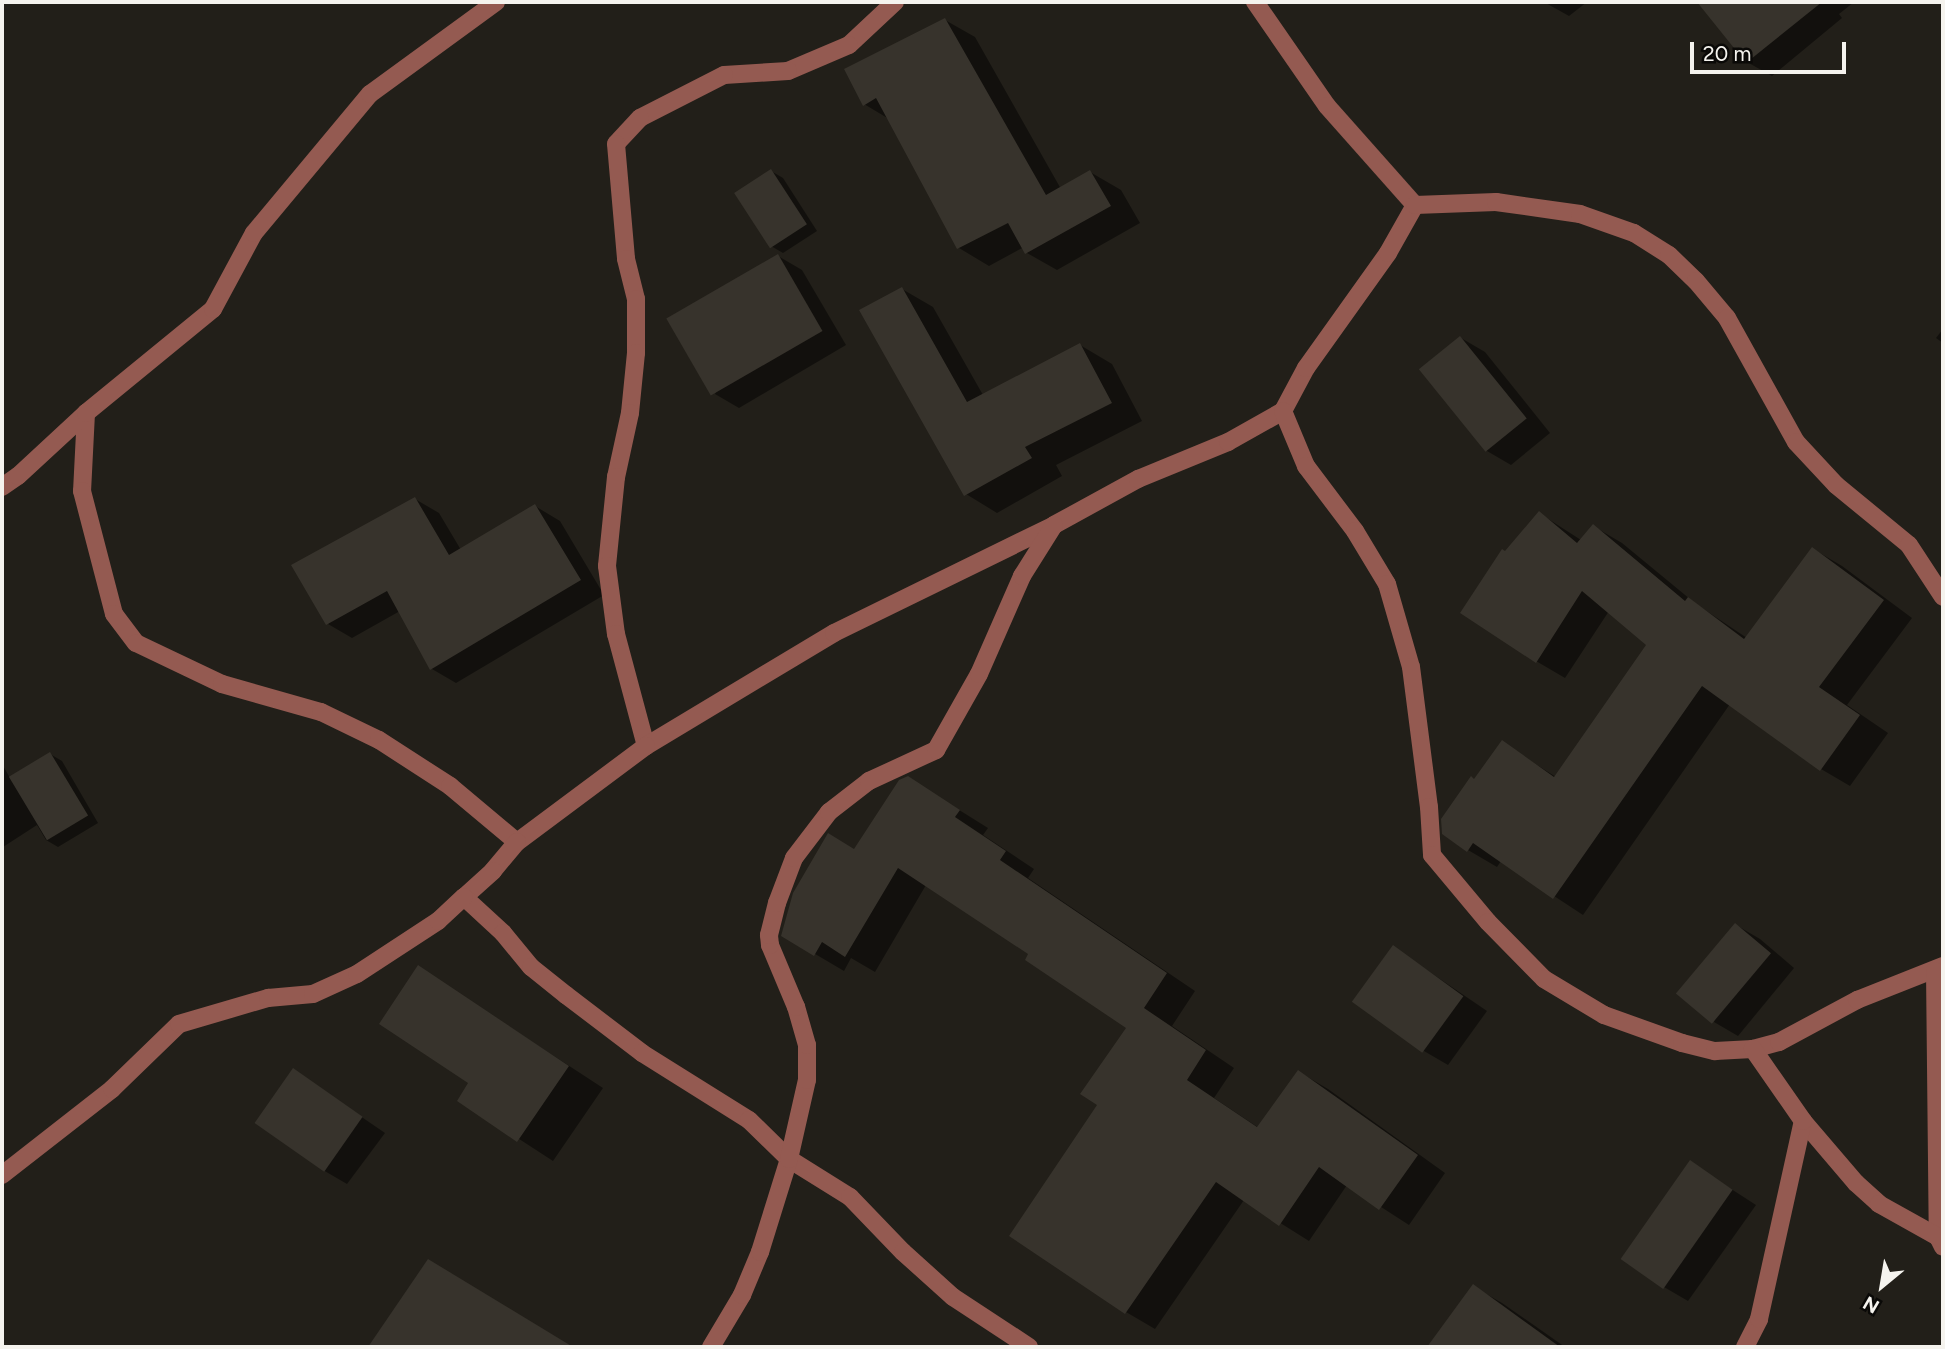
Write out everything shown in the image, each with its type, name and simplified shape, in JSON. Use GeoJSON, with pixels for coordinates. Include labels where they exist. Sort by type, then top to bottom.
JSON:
{"type":"FeatureCollection","features":[{"type":"Feature","properties":{"kind":"street"},"geometry":{"type":"LineString","coordinates":[[2,487],[18,476],[86,413],[213,309],[254,233],[370,94],[496,2]]}},
{"type":"Feature","properties":{"kind":"street"},"geometry":{"type":"LineString","coordinates":[[646,746],[616,634],[607,566],[616,477],[630,413],[636,353],[636,299],[626,258],[616,144],[640,118],[724,75],[788,71],[849,45],[895,2]]}},
{"type":"Feature","properties":{"kind":"street"},"geometry":{"type":"LineString","coordinates":[[1255,2],[1327,106],[1415,205]]}},
{"type":"Feature","properties":{"kind":"street"},"geometry":{"type":"LineString","coordinates":[[1415,205],[1496,202],[1580,214],[1634,233],[1669,255],[1696,281],[1727,318],[1796,442],[1836,485],[1909,545],[1943,597]]}},
{"type":"Feature","properties":{"kind":"street"},"geometry":{"type":"LineString","coordinates":[[2,1175],[112,1089],[180,1024],[268,998],[313,994],[357,974],[438,921],[493,870],[517,842],[646,746],[834,633],[1054,526],[1138,479],[1228,442],[1283,411],[1306,368],[1388,253],[1415,205]]}},
{"type":"Feature","properties":{"kind":"street"},"geometry":{"type":"LineString","coordinates":[[1283,411],[1306,466],[1354,531],[1387,584],[1410,667],[1429,807],[1432,855],[1488,922],[1544,979],[1604,1015],[1682,1043],[1715,1051],[1753,1049],[1805,1031],[1857,1000],[1939,969],[1940,1242]]}},
{"type":"Feature","properties":{"kind":"street"},"geometry":{"type":"LineString","coordinates":[[86,413],[82,491],[114,614],[136,643],[181,667],[222,684],[321,712],[379,740],[450,786],[517,842]]}},
{"type":"Feature","properties":{"kind":"street"},"geometry":{"type":"LineString","coordinates":[[711,1347],[751,1273],[789,1159],[807,1080],[807,1045],[796,1007],[770,945],[769,935],[777,903],[794,858],[828,812],[869,782],[936,750],[979,674],[1022,576],[1054,526]]}},
{"type":"Feature","properties":{"kind":"street"},"geometry":{"type":"LineString","coordinates":[[464,897],[503,933],[531,967],[566,995],[642,1053],[749,1121],[789,1159],[850,1197],[953,1297],[1029,1347]]}},
{"type":"Feature","properties":{"kind":"street"},"geometry":{"type":"LineString","coordinates":[[1753,1049],[1803,1121],[1856,1183],[1879,1204],[1940,1242]]}},
{"type":"Feature","properties":{"kind":"street"},"geometry":{"type":"LineString","coordinates":[[1745,1347],[1759,1319],[1803,1121]]}},
{"type":"Feature","properties":{"kind":"building"},"geometry":{"type":"Polygon","coordinates":[[[1697,2],[1822,2],[1746,63],[1697,2]]]}},
{"type":"Feature","properties":{"kind":"building"},"geometry":{"type":"Polygon","coordinates":[[[945,18],[1046,195],[1090,170],[1111,206],[1025,254],[1008,223],[957,249],[876,98],[863,106],[844,69],[945,18]]]}},
{"type":"Feature","properties":{"kind":"building"},"geometry":{"type":"Polygon","coordinates":[[[771,169],[807,224],[770,248],[734,193],[771,169]]]}},
{"type":"Feature","properties":{"kind":"building"},"geometry":{"type":"Polygon","coordinates":[[[778,254],[822,331],[711,396],[666,318],[778,254]]]}},
{"type":"Feature","properties":{"kind":"building"},"geometry":{"type":"Polygon","coordinates":[[[902,287],[967,402],[1080,343],[1112,403],[1025,447],[1032,458],[964,496],[859,310],[902,287]]]}},
{"type":"Feature","properties":{"kind":"building"},"geometry":{"type":"Polygon","coordinates":[[[1460,336],[1527,418],[1486,452],[1419,369],[1460,336]]]}},
{"type":"Feature","properties":{"kind":"building"},"geometry":{"type":"Polygon","coordinates":[[[415,497],[449,555],[535,504],[581,580],[430,670],[387,591],[326,625],[291,565],[415,497]]]}},
{"type":"Feature","properties":{"kind":"building"},"geometry":{"type":"Polygon","coordinates":[[[1539,511],[1577,543],[1593,524],[1685,601],[1688,597],[1744,639],[1812,547],[1884,600],[1819,687],[1860,715],[1820,771],[1702,686],[1553,899],[1473,843],[1467,852],[1442,834],[1441,819],[1471,776],[1474,779],[1502,740],[1554,777],[1646,645],[1582,591],[1536,663],[1460,613],[1502,549],[1505,551],[1539,511]]]}},
{"type":"Feature","properties":{"kind":"building"},"geometry":{"type":"Polygon","coordinates":[[[50,752],[88,815],[47,840],[9,777],[50,752]]]}},
{"type":"Feature","properties":{"kind":"building"},"geometry":{"type":"Polygon","coordinates":[[[908,776],[960,810],[955,817],[1006,851],[1000,860],[1167,973],[1144,1008],[1206,1050],[1187,1080],[1257,1127],[1298,1070],[1418,1155],[1379,1210],[1319,1167],[1279,1226],[1216,1182],[1125,1314],[1009,1236],[1097,1105],[1080,1094],[1126,1028],[1025,960],[1028,954],[898,868],[845,957],[822,942],[814,956],[781,936],[793,893],[828,833],[854,849],[899,780],[908,776]]]}},
{"type":"Feature","properties":{"kind":"building"},"geometry":{"type":"Polygon","coordinates":[[[1735,923],[1771,953],[1712,1024],[1676,993],[1735,923]]]}},
{"type":"Feature","properties":{"kind":"building"},"geometry":{"type":"Polygon","coordinates":[[[1393,945],[1463,996],[1422,1053],[1352,1002],[1393,945]]]}},
{"type":"Feature","properties":{"kind":"building"},"geometry":{"type":"Polygon","coordinates":[[[418,965],[569,1066],[517,1142],[457,1101],[468,1083],[379,1024],[418,965]]]}},
{"type":"Feature","properties":{"kind":"building"},"geometry":{"type":"Polygon","coordinates":[[[293,1068],[363,1117],[324,1172],[255,1123],[293,1068]]]}},
{"type":"Feature","properties":{"kind":"building"},"geometry":{"type":"Polygon","coordinates":[[[1690,1160],[1733,1190],[1663,1289],[1621,1259],[1690,1160]]]}},
{"type":"Feature","properties":{"kind":"building"},"geometry":{"type":"Polygon","coordinates":[[[428,1259],[573,1347],[368,1347],[428,1259]]]}},
{"type":"Feature","properties":{"kind":"building"},"geometry":{"type":"Polygon","coordinates":[[[1473,1284],[1560,1347],[1427,1347],[1473,1284]]]}}]}
